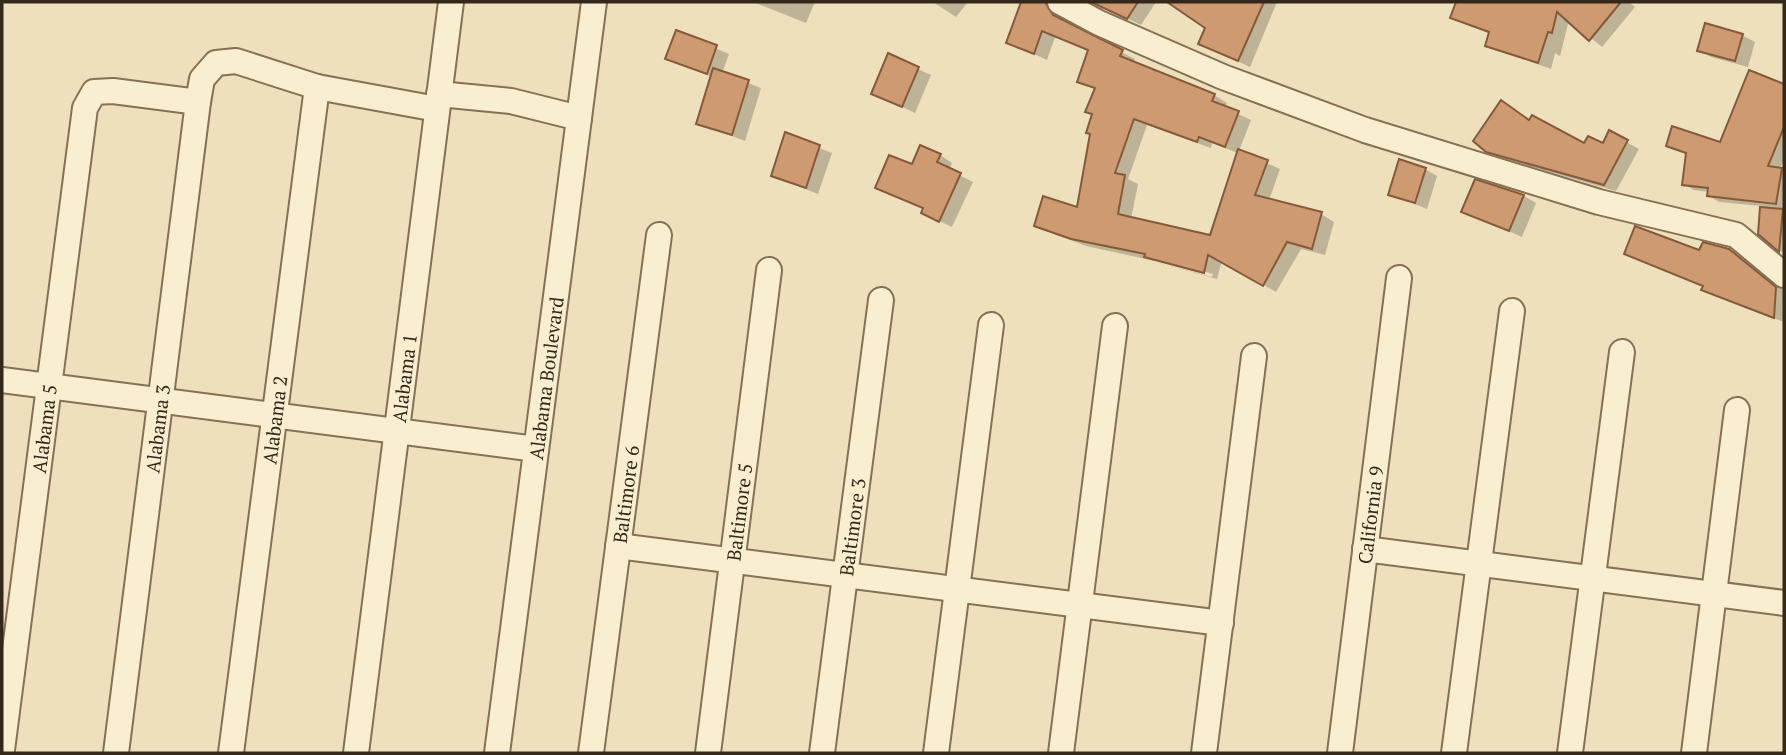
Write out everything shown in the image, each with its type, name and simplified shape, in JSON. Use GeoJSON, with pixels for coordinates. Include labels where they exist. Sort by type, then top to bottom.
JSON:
{"type":"FeatureCollection","features":[{"type":"Feature","properties":{"kind":"street","name":"Alabama 1"},"geometry":{"type":"LineString","coordinates":[[356,753],[451,2]]}},
{"type":"Feature","properties":{"kind":"street","name":"Alabama Boulevard"},"geometry":{"type":"LineString","coordinates":[[497,753],[594,2]]}},
{"type":"Feature","properties":{"kind":"street"},"geometry":{"type":"LineString","coordinates":[[1060,2],[1098,23],[1223,77],[1365,130],[1599,202],[1736,235],[1784,275]]}},
{"type":"Feature","properties":{"kind":"street","name":"Alabama 3"},"geometry":{"type":"LineString","coordinates":[[116,753],[202,79],[216,63],[236,61],[317,87],[438,101],[510,100],[579,118]]}},
{"type":"Feature","properties":{"kind":"street","name":"Alabama 2"},"geometry":{"type":"LineString","coordinates":[[231,753],[317,87]]}},
{"type":"Feature","properties":{"kind":"street","name":"Alabama 5"},"geometry":{"type":"LineString","coordinates":[[2,750],[85,108],[94,92],[113,90],[198,102]]}},
{"type":"Feature","properties":{"kind":"street","name":"Baltimore 6"},"geometry":{"type":"LineString","coordinates":[[591,753],[659,236]]}},
{"type":"Feature","properties":{"kind":"street","name":"Baltimore 5"},"geometry":{"type":"LineString","coordinates":[[708,753],[769,270]]}},
{"type":"Feature","properties":{"kind":"street","name":"California 9"},"geometry":{"type":"LineString","coordinates":[[1340,753],[1399,278]]}},
{"type":"Feature","properties":{"kind":"street","name":"Baltimore 3"},"geometry":{"type":"LineString","coordinates":[[822,753],[881,300]]}},
{"type":"Feature","properties":{"kind":"street"},"geometry":{"type":"LineString","coordinates":[[1454,753],[1512,310]]}},
{"type":"Feature","properties":{"kind":"street"},"geometry":{"type":"LineString","coordinates":[[936,753],[991,326]]}},
{"type":"Feature","properties":{"kind":"street"},"geometry":{"type":"LineString","coordinates":[[1061,753],[1115,326]]}},
{"type":"Feature","properties":{"kind":"street"},"geometry":{"type":"LineString","coordinates":[[1570,753],[1622,352]]}},
{"type":"Feature","properties":{"kind":"street"},"geometry":{"type":"LineString","coordinates":[[1204,753],[1254,356]]}},
{"type":"Feature","properties":{"kind":"street"},"geometry":{"type":"LineString","coordinates":[[2,380],[536,449]]}},
{"type":"Feature","properties":{"kind":"street"},"geometry":{"type":"LineString","coordinates":[[1694,753],[1737,410]]}},
{"type":"Feature","properties":{"kind":"street"},"geometry":{"type":"LineString","coordinates":[[618,546],[1221,622]]}},
{"type":"Feature","properties":{"kind":"street"},"geometry":{"type":"LineString","coordinates":[[1365,550],[1784,603]]}},
{"type":"Feature","properties":{"kind":"building"},"geometry":{"type":"Polygon","coordinates":[[[1021,2],[1045,2],[1053,15],[1123,50],[1120,56],[1215,94],[1212,101],[1239,111],[1225,147],[1199,137],[1197,142],[1134,119],[1115,173],[1125,175],[1118,214],[1210,235],[1238,149],[1268,160],[1255,195],[1322,212],[1312,249],[1287,242],[1263,286],[1208,255],[1204,273],[1144,257],[1145,254],[1071,239],[1034,226],[1043,196],[1077,207],[1090,134],[1086,133],[1092,114],[1085,112],[1095,88],[1077,82],[1088,50],[1042,31],[1034,54],[1006,43],[1021,2]]]}},
{"type":"Feature","properties":{"kind":"building"},"geometry":{"type":"Polygon","coordinates":[[[1091,2],[1138,2],[1127,19],[1091,2]]]}},
{"type":"Feature","properties":{"kind":"building"},"geometry":{"type":"Polygon","coordinates":[[[1167,2],[1264,2],[1238,61],[1198,44],[1205,28],[1167,2]]]}},
{"type":"Feature","properties":{"kind":"building"},"geometry":{"type":"Polygon","coordinates":[[[1456,2],[1621,2],[1589,41],[1557,12],[1552,33],[1548,32],[1538,63],[1485,46],[1489,32],[1450,18],[1456,2]]]}},
{"type":"Feature","properties":{"kind":"building"},"geometry":{"type":"Polygon","coordinates":[[[1705,23],[1743,34],[1735,61],[1697,51],[1705,23]]]}},
{"type":"Feature","properties":{"kind":"building"},"geometry":{"type":"Polygon","coordinates":[[[676,30],[717,45],[707,74],[665,59],[676,30]]]}},
{"type":"Feature","properties":{"kind":"building"},"geometry":{"type":"Polygon","coordinates":[[[888,53],[919,67],[902,107],[871,94],[888,53]]]}},
{"type":"Feature","properties":{"kind":"building"},"geometry":{"type":"Polygon","coordinates":[[[713,68],[749,80],[732,135],[696,124],[713,68]]]}},
{"type":"Feature","properties":{"kind":"building"},"geometry":{"type":"Polygon","coordinates":[[[1749,70],[1784,84],[1784,127],[1768,166],[1782,168],[1776,204],[1707,196],[1708,188],[1682,185],[1686,153],[1666,146],[1672,126],[1720,142],[1749,70]]]}},
{"type":"Feature","properties":{"kind":"building"},"geometry":{"type":"Polygon","coordinates":[[[1501,100],[1529,120],[1532,115],[1584,143],[1588,136],[1603,143],[1609,130],[1628,140],[1604,185],[1486,152],[1473,141],[1501,100]]]}},
{"type":"Feature","properties":{"kind":"building"},"geometry":{"type":"Polygon","coordinates":[[[785,132],[820,145],[806,188],[771,176],[785,132]]]}},
{"type":"Feature","properties":{"kind":"building"},"geometry":{"type":"Polygon","coordinates":[[[920,145],[941,154],[937,162],[961,173],[939,222],[921,213],[923,208],[875,188],[889,155],[912,164],[920,145]]]}},
{"type":"Feature","properties":{"kind":"building"},"geometry":{"type":"Polygon","coordinates":[[[1399,159],[1426,168],[1415,203],[1388,195],[1399,159]]]}},
{"type":"Feature","properties":{"kind":"building"},"geometry":{"type":"Polygon","coordinates":[[[1475,179],[1524,195],[1509,231],[1461,212],[1475,179]]]}},
{"type":"Feature","properties":{"kind":"building"},"geometry":{"type":"Polygon","coordinates":[[[1760,207],[1783,209],[1779,252],[1758,234],[1760,207]]]}},
{"type":"Feature","properties":{"kind":"building"},"geometry":{"type":"Polygon","coordinates":[[[1635,226],[1699,250],[1703,242],[1729,249],[1776,287],[1774,318],[1701,290],[1703,286],[1624,254],[1635,226]]]}}]}
